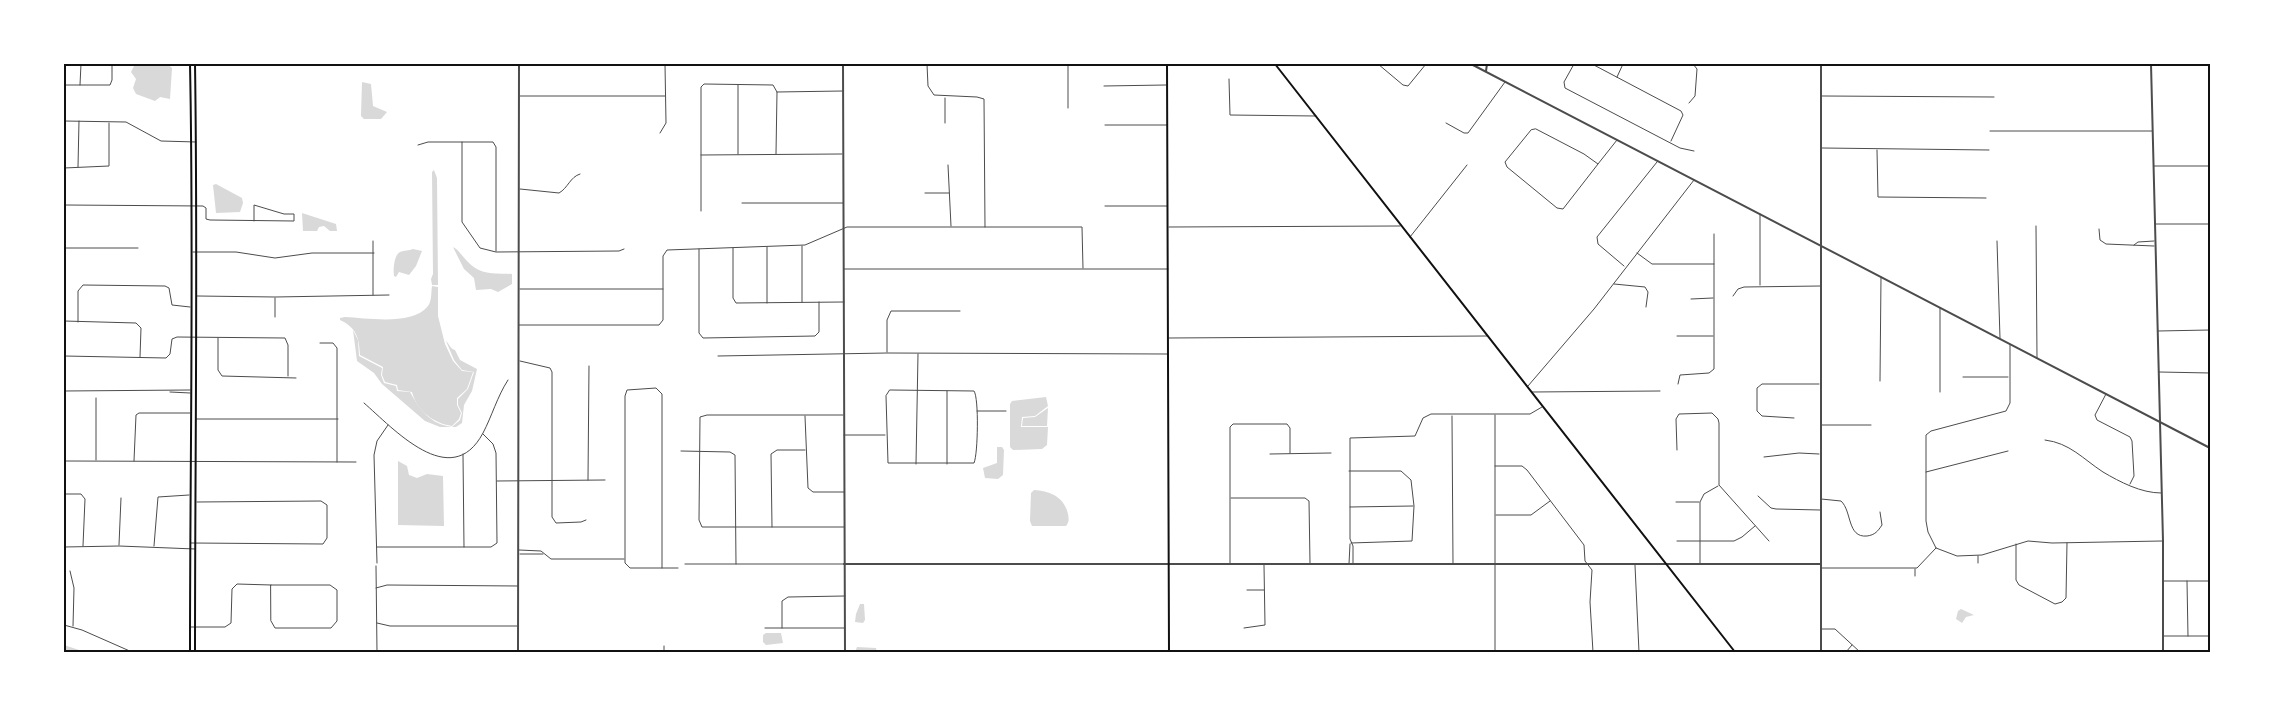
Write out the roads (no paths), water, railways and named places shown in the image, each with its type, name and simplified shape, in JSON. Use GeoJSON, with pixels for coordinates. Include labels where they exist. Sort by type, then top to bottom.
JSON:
{"type":"FeatureCollection","features":[{"type":"Feature","properties":{"kind":"main road"},"geometry":{"type":"LineString","coordinates":[[190,64],[192,206],[190,307],[190,652]]}},
{"type":"Feature","properties":{"kind":"main road"},"geometry":{"type":"LineString","coordinates":[[195,652],[195,338],[198,206],[196,64]]}},
{"type":"Feature","properties":{"kind":"main road"},"geometry":{"type":"LineString","coordinates":[[1167,64],[1169,652]]}},
{"type":"Feature","properties":{"kind":"main road"},"geometry":{"type":"LineString","coordinates":[[1275,64],[1734,652]]}},
{"type":"Feature","properties":{"kind":"main road"},"geometry":{"type":"LineString","coordinates":[[190,586],[195,586]]}},
{"type":"Feature","properties":{"kind":"street"},"geometry":{"type":"LineString","coordinates":[[80,64],[80,86]]}},
{"type":"Feature","properties":{"kind":"street"},"geometry":{"type":"LineString","coordinates":[[64,85],[110,85],[112,80],[112,64]]}},
{"type":"Feature","properties":{"kind":"street"},"geometry":{"type":"LineString","coordinates":[[518,64],[520,325],[518,652]]}},
{"type":"Feature","properties":{"kind":"street"},"geometry":{"type":"LineString","coordinates":[[660,133],[666,123],[665,64]]}},
{"type":"Feature","properties":{"kind":"street"},"geometry":{"type":"LineString","coordinates":[[843,64],[845,652]]}},
{"type":"Feature","properties":{"kind":"street"},"geometry":{"type":"LineString","coordinates":[[927,64],[927,83],[929,90],[934,95],[945,98],[977,97],[984,99],[986,226]]}},
{"type":"Feature","properties":{"kind":"street"},"geometry":{"type":"LineString","coordinates":[[1068,64],[1068,108]]}},
{"type":"Feature","properties":{"kind":"street"},"geometry":{"type":"LineString","coordinates":[[1378,64],[1403,85],[1408,86],[1426,64]]}},
{"type":"Feature","properties":{"kind":"street"},"geometry":{"type":"LineString","coordinates":[[1471,64],[2210,448]]}},
{"type":"Feature","properties":{"kind":"street"},"geometry":{"type":"LineString","coordinates":[[1486,71],[1487,64]]}},
{"type":"Feature","properties":{"kind":"street"},"geometry":{"type":"LineString","coordinates":[[1574,64],[1564,82],[1565,88],[1685,150],[1694,150]]}},
{"type":"Feature","properties":{"kind":"street"},"geometry":{"type":"LineString","coordinates":[[1592,64],[1682,111],[1683,116],[1671,142]]}},
{"type":"Feature","properties":{"kind":"street"},"geometry":{"type":"LineString","coordinates":[[1617,77],[1623,64]]}},
{"type":"Feature","properties":{"kind":"street"},"geometry":{"type":"LineString","coordinates":[[1662,64],[1693,64],[1697,69],[1695,96],[1689,103]]}},
{"type":"Feature","properties":{"kind":"street"},"geometry":{"type":"LineString","coordinates":[[1821,64],[1821,652]]}},
{"type":"Feature","properties":{"kind":"street"},"geometry":{"type":"LineString","coordinates":[[2151,64],[2163,541],[2163,652]]}},
{"type":"Feature","properties":{"kind":"street"},"geometry":{"type":"LineString","coordinates":[[1229,79],[1230,115],[1316,116]]}},
{"type":"Feature","properties":{"kind":"street"},"geometry":{"type":"LineString","coordinates":[[1446,124],[1464,133],[1468,132],[1505,82]]}},
{"type":"Feature","properties":{"kind":"street"},"geometry":{"type":"LineString","coordinates":[[701,211],[701,87],[704,84],[773,85],[777,92],[776,154]]}},
{"type":"Feature","properties":{"kind":"street"},"geometry":{"type":"LineString","coordinates":[[738,85],[738,154]]}},
{"type":"Feature","properties":{"kind":"street"},"geometry":{"type":"LineString","coordinates":[[1104,86],[1167,85]]}},
{"type":"Feature","properties":{"kind":"street"},"geometry":{"type":"LineString","coordinates":[[777,92],[843,91]]}},
{"type":"Feature","properties":{"kind":"street"},"geometry":{"type":"LineString","coordinates":[[519,96],[666,96]]}},
{"type":"Feature","properties":{"kind":"street"},"geometry":{"type":"LineString","coordinates":[[1821,96],[1994,97]]}},
{"type":"Feature","properties":{"kind":"street"},"geometry":{"type":"LineString","coordinates":[[945,98],[945,123]]}},
{"type":"Feature","properties":{"kind":"street"},"geometry":{"type":"LineString","coordinates":[[64,121],[126,122],[161,141],[196,142]]}},
{"type":"Feature","properties":{"kind":"street"},"geometry":{"type":"LineString","coordinates":[[78,168],[79,121]]}},
{"type":"Feature","properties":{"kind":"street"},"geometry":{"type":"LineString","coordinates":[[64,168],[109,166],[109,121]]}},
{"type":"Feature","properties":{"kind":"street"},"geometry":{"type":"LineString","coordinates":[[1105,125],[1167,125]]}},
{"type":"Feature","properties":{"kind":"street"},"geometry":{"type":"LineString","coordinates":[[1598,164],[1584,154],[1536,129],[1531,130],[1505,162],[1507,167],[1557,208],[1563,209],[1617,140]]}},
{"type":"Feature","properties":{"kind":"street"},"geometry":{"type":"LineString","coordinates":[[1990,130],[2152,131]]}},
{"type":"Feature","properties":{"kind":"street"},"geometry":{"type":"LineString","coordinates":[[462,142],[462,222],[480,248],[496,252],[619,252],[624,249]]}},
{"type":"Feature","properties":{"kind":"street"},"geometry":{"type":"LineString","coordinates":[[418,145],[493,142],[496,147],[496,252]]}},
{"type":"Feature","properties":{"kind":"street"},"geometry":{"type":"LineString","coordinates":[[1821,148],[1989,150]]}},
{"type":"Feature","properties":{"kind":"street"},"geometry":{"type":"LineString","coordinates":[[1877,149],[1878,197],[1986,198]]}},
{"type":"Feature","properties":{"kind":"street"},"geometry":{"type":"LineString","coordinates":[[700,155],[843,154]]}},
{"type":"Feature","properties":{"kind":"street"},"geometry":{"type":"LineString","coordinates":[[1625,267],[1598,244],[1596,238],[1658,161]]}},
{"type":"Feature","properties":{"kind":"street"},"geometry":{"type":"LineString","coordinates":[[948,165],[951,226]]}},
{"type":"Feature","properties":{"kind":"street"},"geometry":{"type":"LineString","coordinates":[[1410,237],[1467,165]]}},
{"type":"Feature","properties":{"kind":"street"},"geometry":{"type":"LineString","coordinates":[[2153,166],[2210,166]]}},
{"type":"Feature","properties":{"kind":"street"},"geometry":{"type":"LineString","coordinates":[[519,189],[559,193],[564,190],[575,176],[580,174]]}},
{"type":"Feature","properties":{"kind":"street"},"geometry":{"type":"LineString","coordinates":[[1527,387],[1613,284],[1694,180]]}},
{"type":"Feature","properties":{"kind":"street"},"geometry":{"type":"LineString","coordinates":[[925,193],[950,193]]}},
{"type":"Feature","properties":{"kind":"street"},"geometry":{"type":"LineString","coordinates":[[742,203],[843,203]]}},
{"type":"Feature","properties":{"kind":"street"},"geometry":{"type":"LineString","coordinates":[[64,205],[198,206],[206,208],[206,217],[209,220],[254,221],[294,221],[294,214],[284,214],[254,206],[254,221]]}},
{"type":"Feature","properties":{"kind":"street"},"geometry":{"type":"LineString","coordinates":[[1105,206],[1168,206]]}},
{"type":"Feature","properties":{"kind":"street"},"geometry":{"type":"LineString","coordinates":[[1760,214],[1760,286]]}},
{"type":"Feature","properties":{"kind":"street"},"geometry":{"type":"LineString","coordinates":[[2154,224],[2210,224]]}},
{"type":"Feature","properties":{"kind":"street"},"geometry":{"type":"LineString","coordinates":[[1168,226],[1401,226]]}},
{"type":"Feature","properties":{"kind":"street"},"geometry":{"type":"LineString","coordinates":[[2036,226],[2037,358]]}},
{"type":"Feature","properties":{"kind":"street"},"geometry":{"type":"LineString","coordinates":[[520,325],[657,326],[662,324],[663,254],[670,249],[802,245],[847,227],[1082,227],[1083,268]]}},
{"type":"Feature","properties":{"kind":"street"},"geometry":{"type":"LineString","coordinates":[[2099,229],[2101,242],[2114,245],[2155,246]]}},
{"type":"Feature","properties":{"kind":"street"},"geometry":{"type":"LineString","coordinates":[[1678,384],[1678,377],[1683,373],[1712,372],[1714,234]]}},
{"type":"Feature","properties":{"kind":"street"},"geometry":{"type":"LineString","coordinates":[[1997,241],[2000,339]]}},
{"type":"Feature","properties":{"kind":"street"},"geometry":{"type":"LineString","coordinates":[[2134,245],[2155,241]]}},
{"type":"Feature","properties":{"kind":"street"},"geometry":{"type":"LineString","coordinates":[[373,295],[374,242]]}},
{"type":"Feature","properties":{"kind":"street"},"geometry":{"type":"LineString","coordinates":[[802,245],[802,302]]}},
{"type":"Feature","properties":{"kind":"street"},"geometry":{"type":"LineString","coordinates":[[767,247],[767,303]]}},
{"type":"Feature","properties":{"kind":"street"},"geometry":{"type":"LineString","coordinates":[[64,248],[138,248]]}},
{"type":"Feature","properties":{"kind":"street"},"geometry":{"type":"LineString","coordinates":[[699,248],[701,337],[815,336],[819,332],[819,302]]}},
{"type":"Feature","properties":{"kind":"street"},"geometry":{"type":"LineString","coordinates":[[733,248],[733,298],[735,302],[844,302]]}},
{"type":"Feature","properties":{"kind":"street"},"geometry":{"type":"LineString","coordinates":[[192,252],[236,252],[275,258],[312,253],[374,253]]}},
{"type":"Feature","properties":{"kind":"street"},"geometry":{"type":"LineString","coordinates":[[1637,252],[1652,264],[1714,264]]}},
{"type":"Feature","properties":{"kind":"street"},"geometry":{"type":"LineString","coordinates":[[844,269],[1168,269]]}},
{"type":"Feature","properties":{"kind":"street"},"geometry":{"type":"LineString","coordinates":[[1880,381],[1881,277]]}},
{"type":"Feature","properties":{"kind":"street"},"geometry":{"type":"LineString","coordinates":[[1613,284],[1648,289],[1646,307]]}},
{"type":"Feature","properties":{"kind":"street"},"geometry":{"type":"LineString","coordinates":[[78,322],[78,292],[83,285],[164,286],[171,292],[172,305],[190,307]]}},
{"type":"Feature","properties":{"kind":"street"},"geometry":{"type":"LineString","coordinates":[[1733,296],[1738,288],[1821,286]]}},
{"type":"Feature","properties":{"kind":"street"},"geometry":{"type":"LineString","coordinates":[[519,289],[663,289]]}},
{"type":"Feature","properties":{"kind":"street"},"geometry":{"type":"LineString","coordinates":[[196,296],[275,298],[389,295]]}},
{"type":"Feature","properties":{"kind":"street"},"geometry":{"type":"LineString","coordinates":[[275,298],[275,317]]}},
{"type":"Feature","properties":{"kind":"street"},"geometry":{"type":"LineString","coordinates":[[1691,299],[1714,298]]}},
{"type":"Feature","properties":{"kind":"street"},"geometry":{"type":"LineString","coordinates":[[1940,308],[1940,392]]}},
{"type":"Feature","properties":{"kind":"street"},"geometry":{"type":"LineString","coordinates":[[887,353],[887,316],[891,311],[960,310]]}},
{"type":"Feature","properties":{"kind":"street"},"geometry":{"type":"LineString","coordinates":[[64,321],[136,323],[141,328],[140,357]]}},
{"type":"Feature","properties":{"kind":"street"},"geometry":{"type":"LineString","coordinates":[[2157,331],[2210,330]]}},
{"type":"Feature","properties":{"kind":"street"},"geometry":{"type":"LineString","coordinates":[[1168,338],[1487,336]]}},
{"type":"Feature","properties":{"kind":"street"},"geometry":{"type":"LineString","coordinates":[[1677,336],[1714,336]]}},
{"type":"Feature","properties":{"kind":"street"},"geometry":{"type":"LineString","coordinates":[[64,356],[169,357],[172,339],[177,337],[285,338],[288,345],[288,376]]}},
{"type":"Feature","properties":{"kind":"street"},"geometry":{"type":"LineString","coordinates":[[218,338],[218,370],[222,376],[288,376],[296,378]]}},
{"type":"Feature","properties":{"kind":"street"},"geometry":{"type":"LineString","coordinates":[[320,343],[333,343],[337,348],[337,462]]}},
{"type":"Feature","properties":{"kind":"street"},"geometry":{"type":"LineString","coordinates":[[2010,344],[2010,403],[2006,411],[1927,434],[1925,441],[1926,521],[1928,532],[1936,548],[1957,556],[1978,555],[2028,541],[2163,541]]}},
{"type":"Feature","properties":{"kind":"street"},"geometry":{"type":"LineString","coordinates":[[718,356],[844,353],[1168,354]]}},
{"type":"Feature","properties":{"kind":"street"},"geometry":{"type":"LineString","coordinates":[[916,464],[918,353]]}},
{"type":"Feature","properties":{"kind":"street"},"geometry":{"type":"LineString","coordinates":[[520,361],[550,368],[552,372],[552,517],[556,522],[581,522],[586,520]]}},
{"type":"Feature","properties":{"kind":"street"},"geometry":{"type":"LineString","coordinates":[[588,480],[589,366]]}},
{"type":"Feature","properties":{"kind":"street"},"geometry":{"type":"LineString","coordinates":[[2158,372],[2210,373]]}},
{"type":"Feature","properties":{"kind":"street"},"geometry":{"type":"LineString","coordinates":[[1963,377],[2009,377]]}},
{"type":"Feature","properties":{"kind":"street"},"geometry":{"type":"LineString","coordinates":[[364,403],[410,443],[431,455],[442,457],[463,453],[471,448],[482,434],[501,391],[508,380]]}},
{"type":"Feature","properties":{"kind":"street"},"geometry":{"type":"LineString","coordinates":[[1794,418],[1762,416],[1757,411],[1757,388],[1762,384],[1820,384]]}},
{"type":"Feature","properties":{"kind":"street"},"geometry":{"type":"LineString","coordinates":[[662,568],[662,394],[656,388],[632,388],[626,392],[624,559],[626,566],[630,568],[662,568],[678,568]]}},
{"type":"Feature","properties":{"kind":"street"},"geometry":{"type":"LineString","coordinates":[[890,390],[916,390],[974,390],[976,394],[976,461],[971,464],[888,463],[886,435],[887,392],[890,390]]}},
{"type":"Feature","properties":{"kind":"street"},"geometry":{"type":"LineString","coordinates":[[947,390],[947,464]]}},
{"type":"Feature","properties":{"kind":"street"},"geometry":{"type":"LineString","coordinates":[[64,391],[190,392]]}},
{"type":"Feature","properties":{"kind":"street"},"geometry":{"type":"LineString","coordinates":[[1532,392],[1660,391]]}},
{"type":"Feature","properties":{"kind":"street"},"geometry":{"type":"LineString","coordinates":[[2106,394],[2095,415],[2097,420],[2130,437],[2132,441],[2134,476],[2129,484]]}},
{"type":"Feature","properties":{"kind":"street"},"geometry":{"type":"LineString","coordinates":[[96,398],[96,461]]}},
{"type":"Feature","properties":{"kind":"street"},"geometry":{"type":"LineString","coordinates":[[1353,564],[1349,507],[1350,438],[1415,436],[1423,418],[1431,414],[1530,414],[1543,407]]}},
{"type":"Feature","properties":{"kind":"street"},"geometry":{"type":"LineString","coordinates":[[976,411],[1006,411]]}},
{"type":"Feature","properties":{"kind":"street"},"geometry":{"type":"LineString","coordinates":[[134,462],[136,415],[139,412],[190,413]]}},
{"type":"Feature","properties":{"kind":"street"},"geometry":{"type":"LineString","coordinates":[[1495,414],[1496,652]]}},
{"type":"Feature","properties":{"kind":"street"},"geometry":{"type":"LineString","coordinates":[[1676,450],[1676,419],[1679,414],[1715,415],[1719,423],[1719,485],[1769,541]]}},
{"type":"Feature","properties":{"kind":"street"},"geometry":{"type":"LineString","coordinates":[[844,415],[707,415],[700,418],[699,451],[699,520],[702,527],[844,527]]}},
{"type":"Feature","properties":{"kind":"street"},"geometry":{"type":"LineString","coordinates":[[805,415],[808,490],[844,492]]}},
{"type":"Feature","properties":{"kind":"street"},"geometry":{"type":"LineString","coordinates":[[1452,415],[1453,565]]}},
{"type":"Feature","properties":{"kind":"street"},"geometry":{"type":"LineString","coordinates":[[196,419],[338,419]]}},
{"type":"Feature","properties":{"kind":"street"},"geometry":{"type":"LineString","coordinates":[[377,563],[374,456],[377,441],[389,424]]}},
{"type":"Feature","properties":{"kind":"street"},"geometry":{"type":"LineString","coordinates":[[1230,564],[1230,427],[1233,424],[1287,424],[1290,428],[1290,453]]}},
{"type":"Feature","properties":{"kind":"street"},"geometry":{"type":"LineString","coordinates":[[1820,425],[1871,425]]}},
{"type":"Feature","properties":{"kind":"street"},"geometry":{"type":"LineString","coordinates":[[377,547],[491,547],[496,543],[494,444],[482,434]]}},
{"type":"Feature","properties":{"kind":"street"},"geometry":{"type":"LineString","coordinates":[[844,435],[886,435]]}},
{"type":"Feature","properties":{"kind":"street"},"geometry":{"type":"LineString","coordinates":[[2045,440],[2073,448],[2102,472],[2146,493],[2161,493]]}},
{"type":"Feature","properties":{"kind":"street"},"geometry":{"type":"LineString","coordinates":[[772,527],[771,454],[777,450],[806,450]]}},
{"type":"Feature","properties":{"kind":"street"},"geometry":{"type":"LineString","coordinates":[[681,451],[730,452],[735,455],[736,564]]}},
{"type":"Feature","properties":{"kind":"street"},"geometry":{"type":"LineString","coordinates":[[1926,472],[2008,451]]}},
{"type":"Feature","properties":{"kind":"street"},"geometry":{"type":"LineString","coordinates":[[463,453],[464,547]]}},
{"type":"Feature","properties":{"kind":"street"},"geometry":{"type":"LineString","coordinates":[[1270,454],[1331,453]]}},
{"type":"Feature","properties":{"kind":"street"},"geometry":{"type":"LineString","coordinates":[[1764,457],[1799,453],[1820,454]]}},
{"type":"Feature","properties":{"kind":"street"},"geometry":{"type":"LineString","coordinates":[[64,461],[190,463],[356,462]]}},
{"type":"Feature","properties":{"kind":"street"},"geometry":{"type":"LineString","coordinates":[[1495,466],[1522,466],[1584,545],[1585,561],[1592,570],[1590,602],[1593,652]]}},
{"type":"Feature","properties":{"kind":"street"},"geometry":{"type":"LineString","coordinates":[[1349,471],[1401,471],[1411,480],[1414,506],[1412,541],[1351,543]]}},
{"type":"Feature","properties":{"kind":"street"},"geometry":{"type":"LineString","coordinates":[[496,480],[605,480]]}},
{"type":"Feature","properties":{"kind":"street"},"geometry":{"type":"LineString","coordinates":[[1700,564],[1700,502],[1704,494],[1719,485]]}},
{"type":"Feature","properties":{"kind":"street"},"geometry":{"type":"LineString","coordinates":[[64,494],[80,494],[85,499],[84,547]]}},
{"type":"Feature","properties":{"kind":"street"},"geometry":{"type":"LineString","coordinates":[[154,547],[158,497],[190,495]]}},
{"type":"Feature","properties":{"kind":"street"},"geometry":{"type":"LineString","coordinates":[[1758,496],[1771,508],[1820,510]]}},
{"type":"Feature","properties":{"kind":"street"},"geometry":{"type":"LineString","coordinates":[[119,546],[121,498]]}},
{"type":"Feature","properties":{"kind":"street"},"geometry":{"type":"LineString","coordinates":[[1230,498],[1305,498],[1309,501],[1310,564]]}},
{"type":"Feature","properties":{"kind":"street"},"geometry":{"type":"LineString","coordinates":[[1820,499],[1841,501],[1849,512],[1850,525],[1855,532],[1864,537],[1872,536],[1882,525],[1880,512]]}},
{"type":"Feature","properties":{"kind":"street"},"geometry":{"type":"LineString","coordinates":[[190,543],[323,544],[327,538],[327,505],[321,501],[195,502]]}},
{"type":"Feature","properties":{"kind":"street"},"geometry":{"type":"LineString","coordinates":[[1495,515],[1531,515],[1551,501]]}},
{"type":"Feature","properties":{"kind":"street"},"geometry":{"type":"LineString","coordinates":[[1676,502],[1700,502]]}},
{"type":"Feature","properties":{"kind":"street"},"geometry":{"type":"LineString","coordinates":[[1349,507],[1414,506]]}},
{"type":"Feature","properties":{"kind":"street"},"geometry":{"type":"LineString","coordinates":[[1678,541],[1734,541],[1742,538],[1756,526]]}},
{"type":"Feature","properties":{"kind":"street"},"geometry":{"type":"LineString","coordinates":[[2016,543],[2016,580],[2019,585],[2055,604],[2062,602],[2066,598],[2067,542]]}},
{"type":"Feature","properties":{"kind":"street"},"geometry":{"type":"LineString","coordinates":[[1349,564],[1351,543]]}},
{"type":"Feature","properties":{"kind":"street"},"geometry":{"type":"LineString","coordinates":[[64,547],[119,546],[195,549]]}},
{"type":"Feature","properties":{"kind":"street"},"geometry":{"type":"LineString","coordinates":[[1820,568],[1915,568],[1920,567],[1936,548]]}},
{"type":"Feature","properties":{"kind":"street"},"geometry":{"type":"LineString","coordinates":[[519,550],[534,550],[551,559],[624,559]]}},
{"type":"Feature","properties":{"kind":"street"},"geometry":{"type":"LineString","coordinates":[[519,554],[543,554]]}},
{"type":"Feature","properties":{"kind":"street"},"geometry":{"type":"LineString","coordinates":[[1978,555],[1978,563]]}},
{"type":"Feature","properties":{"kind":"street"},"geometry":{"type":"LineString","coordinates":[[685,564],[1820,564]]}},
{"type":"Feature","properties":{"kind":"street"},"geometry":{"type":"LineString","coordinates":[[1244,628],[1265,624],[1264,564]]}},
{"type":"Feature","properties":{"kind":"street"},"geometry":{"type":"LineString","coordinates":[[1635,564],[1639,652]]}},
{"type":"Feature","properties":{"kind":"street"},"geometry":{"type":"LineString","coordinates":[[376,566],[376,652]]}},
{"type":"Feature","properties":{"kind":"street"},"geometry":{"type":"LineString","coordinates":[[1915,568],[1915,576]]}},
{"type":"Feature","properties":{"kind":"street"},"geometry":{"type":"LineString","coordinates":[[70,571],[74,588],[73,627]]}},
{"type":"Feature","properties":{"kind":"street"},"geometry":{"type":"LineString","coordinates":[[2163,581],[2210,581]]}},
{"type":"Feature","properties":{"kind":"street"},"geometry":{"type":"LineString","coordinates":[[2187,581],[2188,636]]}},
{"type":"Feature","properties":{"kind":"street"},"geometry":{"type":"LineString","coordinates":[[190,627],[224,627],[231,623],[232,589],[237,584],[330,585],[337,590],[337,621],[331,628],[275,628],[270,621],[271,585]]}},
{"type":"Feature","properties":{"kind":"street"},"geometry":{"type":"LineString","coordinates":[[376,588],[388,586],[519,586]]}},
{"type":"Feature","properties":{"kind":"street"},"geometry":{"type":"LineString","coordinates":[[1247,590],[1265,590]]}},
{"type":"Feature","properties":{"kind":"street"},"geometry":{"type":"LineString","coordinates":[[782,628],[782,601],[788,597],[845,596]]}},
{"type":"Feature","properties":{"kind":"street"},"geometry":{"type":"LineString","coordinates":[[377,623],[390,626],[518,626]]}},
{"type":"Feature","properties":{"kind":"street"},"geometry":{"type":"LineString","coordinates":[[64,626],[73,627],[132,652]]}},
{"type":"Feature","properties":{"kind":"street"},"geometry":{"type":"LineString","coordinates":[[766,628],[845,628]]}},
{"type":"Feature","properties":{"kind":"street"},"geometry":{"type":"LineString","coordinates":[[1821,629],[1835,629],[1860,652]]}},
{"type":"Feature","properties":{"kind":"street"},"geometry":{"type":"LineString","coordinates":[[2163,636],[2210,636]]}},
{"type":"Feature","properties":{"kind":"street"},"geometry":{"type":"LineString","coordinates":[[1846,652],[1852,644]]}},
{"type":"Feature","properties":{"kind":"street"},"geometry":{"type":"LineString","coordinates":[[664,646],[664,652]]}},
{"type":"Feature","properties":{"kind":"street"},"geometry":{"type":"LineString","coordinates":[[122,652],[124,648]]}}]}
